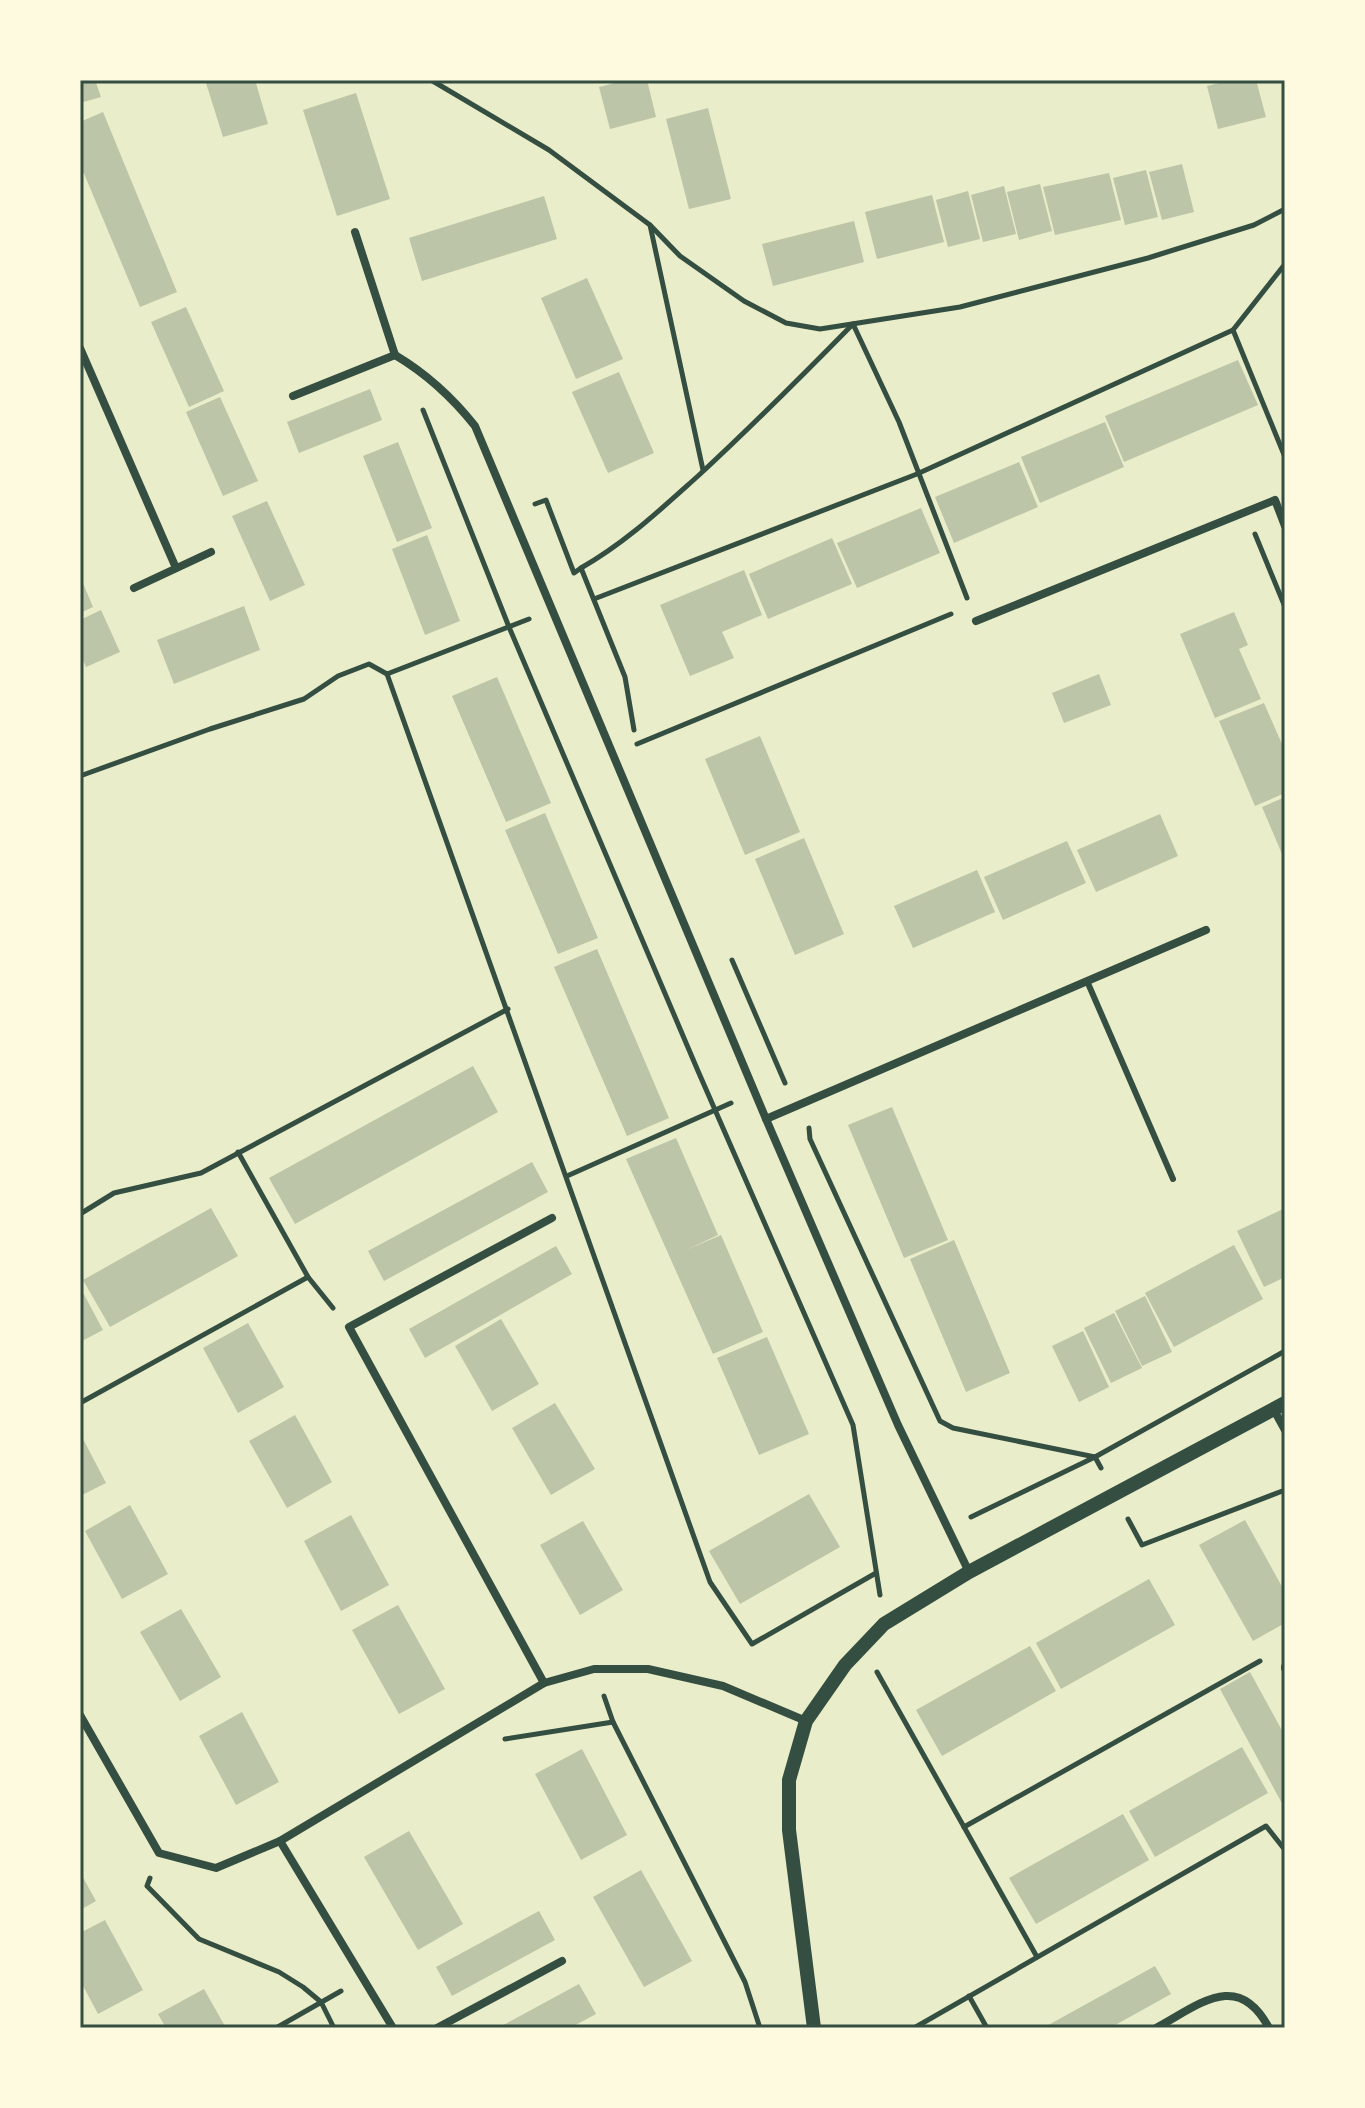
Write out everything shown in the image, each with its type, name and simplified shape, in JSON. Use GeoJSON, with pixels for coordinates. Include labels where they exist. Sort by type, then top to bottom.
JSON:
{"type":"FeatureCollection","features":[{"type":"Feature","properties":{"kind":"street"},"geometry":{"type":"LineString","coordinates":[[355,232],[395,355],[418,369],[455,401],[475,426],[766,1119],[898,1425],[969,1572]]}},
{"type":"Feature","properties":{"kind":"street"},"geometry":{"type":"LineString","coordinates":[[80,348],[176,568]]}},
{"type":"Feature","properties":{"kind":"street"},"geometry":{"type":"LineString","coordinates":[[293,396],[395,355]]}},
{"type":"Feature","properties":{"kind":"street"},"geometry":{"type":"LineString","coordinates":[[976,621],[1275,500],[1285,526]]}},
{"type":"Feature","properties":{"kind":"street"},"geometry":{"type":"LineString","coordinates":[[134,588],[211,552]]}},
{"type":"Feature","properties":{"kind":"street"},"geometry":{"type":"LineString","coordinates":[[766,1119],[1206,930]]}},
{"type":"Feature","properties":{"kind":"street"},"geometry":{"type":"LineString","coordinates":[[544,1683],[349,1327],[552,1218]]}},
{"type":"Feature","properties":{"kind":"street"},"geometry":{"type":"LineString","coordinates":[[814,2028],[789,1830],[789,1780],[806,1721],[845,1665],[884,1624],[969,1572],[1280,1406],[1285,1430]]}},
{"type":"Feature","properties":{"kind":"street"},"geometry":{"type":"LineString","coordinates":[[80,1715],[159,1853],[216,1868],[280,1841],[544,1683],[594,1669],[648,1669],[723,1686],[806,1721]]}},
{"type":"Feature","properties":{"kind":"street"},"geometry":{"type":"LineString","coordinates":[[280,1841],[393,2028]]}},
{"type":"Feature","properties":{"kind":"street"},"geometry":{"type":"LineString","coordinates":[[437,2028],[562,1961]]}},
{"type":"Feature","properties":{"kind":"street"},"geometry":{"type":"LineString","coordinates":[[1156,2028],[1204,2002],[1228,1994],[1246,1999],[1262,2014],[1269,2028]]}},
{"type":"Feature","properties":{"kind":"lane"},"geometry":{"type":"LineString","coordinates":[[1087,981],[1173,1179]]}},
{"type":"Feature","properties":{"kind":"path"},"geometry":{"type":"LineString","coordinates":[[431,80],[549,150],[650,225],[680,256],[744,301],[786,323],[820,329],[960,307],[1148,258],[1254,225],[1285,209]]}},
{"type":"Feature","properties":{"kind":"path"},"geometry":{"type":"LineString","coordinates":[[650,225],[703,471]]}},
{"type":"Feature","properties":{"kind":"path"},"geometry":{"type":"LineString","coordinates":[[594,599],[917,474],[1233,330],[1285,264]]}},
{"type":"Feature","properties":{"kind":"path"},"geometry":{"type":"LineString","coordinates":[[511,512],[546,500],[574,573],[614,549],[703,471],[762,417],[853,324]]}},
{"type":"Feature","properties":{"kind":"path"},"geometry":{"type":"LineString","coordinates":[[853,324],[899,422],[976,621]]}},
{"type":"Feature","properties":{"kind":"path"},"geometry":{"type":"LineString","coordinates":[[1233,330],[1285,457]]}},
{"type":"Feature","properties":{"kind":"path"},"geometry":{"type":"LineString","coordinates":[[415,400],[422,408],[509,627],[853,1425],[884,1624]]}},
{"type":"Feature","properties":{"kind":"path"},"geometry":{"type":"LineString","coordinates":[[1246,512],[1285,607]]}},
{"type":"Feature","properties":{"kind":"path"},"geometry":{"type":"LineString","coordinates":[[581,568],[625,677],[637,744],[643,758]]}},
{"type":"Feature","properties":{"kind":"path"},"geometry":{"type":"LineString","coordinates":[[637,744],[970,606]]}},
{"type":"Feature","properties":{"kind":"path"},"geometry":{"type":"LineString","coordinates":[[387,674],[553,610]]}},
{"type":"Feature","properties":{"kind":"path"},"geometry":{"type":"LineString","coordinates":[[80,776],[304,699],[338,676],[369,664],[387,674],[710,1582],[752,1644],[876,1573]]}},
{"type":"Feature","properties":{"kind":"path"},"geometry":{"type":"LineString","coordinates":[[729,955],[795,1107],[940,1421],[953,1428],[1095,1457]]}},
{"type":"Feature","properties":{"kind":"path"},"geometry":{"type":"LineString","coordinates":[[80,1214],[114,1193],[201,1173],[508,1009]]}},
{"type":"Feature","properties":{"kind":"path"},"geometry":{"type":"LineString","coordinates":[[567,1176],[755,1092]]}},
{"type":"Feature","properties":{"kind":"path"},"geometry":{"type":"LineString","coordinates":[[810,1139],[808,1130],[815,1117]]}},
{"type":"Feature","properties":{"kind":"path"},"geometry":{"type":"LineString","coordinates":[[238,1152],[308,1277],[349,1327]]}},
{"type":"Feature","properties":{"kind":"path"},"geometry":{"type":"LineString","coordinates":[[80,1403],[308,1277]]}},
{"type":"Feature","properties":{"kind":"path"},"geometry":{"type":"LineString","coordinates":[[948,1528],[1095,1457],[1285,1351]]}},
{"type":"Feature","properties":{"kind":"path"},"geometry":{"type":"LineString","coordinates":[[1095,1457],[1142,1545],[1285,1490]]}},
{"type":"Feature","properties":{"kind":"path"},"geometry":{"type":"LineString","coordinates":[[863,1646],[1037,1957]]}},
{"type":"Feature","properties":{"kind":"path"},"geometry":{"type":"LineString","coordinates":[[964,1827],[1271,1655]]}},
{"type":"Feature","properties":{"kind":"path"},"geometry":{"type":"LineString","coordinates":[[594,1669],[613,1722],[745,1982],[760,2028]]}},
{"type":"Feature","properties":{"kind":"path"},"geometry":{"type":"LineString","coordinates":[[484,1719],[498,1740],[613,1722]]}},
{"type":"Feature","properties":{"kind":"path"},"geometry":{"type":"LineString","coordinates":[[914,2028],[1266,1826],[1285,1850]]}},
{"type":"Feature","properties":{"kind":"path"},"geometry":{"type":"LineString","coordinates":[[159,1853],[147,1886],[199,1939],[279,1972],[303,1987],[321,2002],[334,2028]]}},
{"type":"Feature","properties":{"kind":"path"},"geometry":{"type":"LineString","coordinates":[[276,2028],[363,1979]]}},
{"type":"Feature","properties":{"kind":"path"},"geometry":{"type":"LineString","coordinates":[[969,1996],[987,2028]]}},
{"type":"Feature","properties":{"kind":"building"},"geometry":{"type":"Polygon","coordinates":[[[80,80],[95,80],[101,97],[80,103],[80,80]]]}},
{"type":"Feature","properties":{"kind":"building"},"geometry":{"type":"Polygon","coordinates":[[[205,80],[255,80],[268,124],[223,137],[205,80]]]}},
{"type":"Feature","properties":{"kind":"building"},"geometry":{"type":"Polygon","coordinates":[[[627,80],[647,80],[656,117],[610,129],[599,87],[627,80]]]}},
{"type":"Feature","properties":{"kind":"building"},"geometry":{"type":"Polygon","coordinates":[[[1232,80],[1256,80],[1266,117],[1218,129],[1207,86],[1232,80]]]}},
{"type":"Feature","properties":{"kind":"building"},"geometry":{"type":"Polygon","coordinates":[[[356,93],[390,199],[337,216],[303,110],[356,93]]]}},
{"type":"Feature","properties":{"kind":"building"},"geometry":{"type":"Polygon","coordinates":[[[708,108],[731,199],[689,209],[666,119],[708,108]]]}},
{"type":"Feature","properties":{"kind":"building"},"geometry":{"type":"Polygon","coordinates":[[[103,112],[177,292],[140,307],[80,164],[80,122],[103,112]]]}},
{"type":"Feature","properties":{"kind":"building"},"geometry":{"type":"Polygon","coordinates":[[[1182,164],[1194,212],[1162,220],[1149,172],[1182,164]]]}},
{"type":"Feature","properties":{"kind":"building"},"geometry":{"type":"Polygon","coordinates":[[[1146,170],[1158,217],[1125,225],[1113,178],[1146,170]]]}},
{"type":"Feature","properties":{"kind":"building"},"geometry":{"type":"Polygon","coordinates":[[[1109,173],[1121,220],[1055,235],[1043,187],[1109,173]]]}},
{"type":"Feature","properties":{"kind":"building"},"geometry":{"type":"Polygon","coordinates":[[[1040,184],[1052,231],[1019,240],[1007,192],[1040,184]]]}},
{"type":"Feature","properties":{"kind":"building"},"geometry":{"type":"Polygon","coordinates":[[[1004,186],[1016,234],[983,242],[971,195],[1004,186]]]}},
{"type":"Feature","properties":{"kind":"building"},"geometry":{"type":"Polygon","coordinates":[[[968,191],[980,239],[948,247],[936,200],[968,191]]]}},
{"type":"Feature","properties":{"kind":"building"},"geometry":{"type":"Polygon","coordinates":[[[932,195],[944,242],[877,259],[865,212],[932,195]]]}},
{"type":"Feature","properties":{"kind":"building"},"geometry":{"type":"Polygon","coordinates":[[[544,196],[557,239],[422,281],[409,238],[544,196]]]}},
{"type":"Feature","properties":{"kind":"building"},"geometry":{"type":"Polygon","coordinates":[[[854,221],[864,262],[773,286],[762,244],[854,221]]]}},
{"type":"Feature","properties":{"kind":"building"},"geometry":{"type":"Polygon","coordinates":[[[587,278],[623,359],[576,379],[541,298],[587,278]]]}},
{"type":"Feature","properties":{"kind":"building"},"geometry":{"type":"Polygon","coordinates":[[[186,307],[224,391],[189,407],[151,322],[186,307]]]}},
{"type":"Feature","properties":{"kind":"building"},"geometry":{"type":"Polygon","coordinates":[[[1238,360],[1258,405],[1124,462],[1105,416],[1238,360]]]}},
{"type":"Feature","properties":{"kind":"building"},"geometry":{"type":"Polygon","coordinates":[[[619,372],[654,453],[608,473],[572,392],[619,372]]]}},
{"type":"Feature","properties":{"kind":"building"},"geometry":{"type":"Polygon","coordinates":[[[370,389],[382,420],[299,453],[287,422],[370,389]]]}},
{"type":"Feature","properties":{"kind":"building"},"geometry":{"type":"Polygon","coordinates":[[[220,397],[258,481],[223,496],[186,412],[220,397]]]}},
{"type":"Feature","properties":{"kind":"building"},"geometry":{"type":"Polygon","coordinates":[[[1105,422],[1124,467],[1040,503],[1021,457],[1105,422]]]}},
{"type":"Feature","properties":{"kind":"building"},"geometry":{"type":"Polygon","coordinates":[[[398,442],[432,528],[397,542],[363,456],[398,442]]]}},
{"type":"Feature","properties":{"kind":"building"},"geometry":{"type":"Polygon","coordinates":[[[1019,462],[1038,507],[954,543],[935,497],[1019,462]]]}},
{"type":"Feature","properties":{"kind":"building"},"geometry":{"type":"Polygon","coordinates":[[[267,501],[305,585],[270,601],[232,516],[267,501]]]}},
{"type":"Feature","properties":{"kind":"building"},"geometry":{"type":"Polygon","coordinates":[[[921,508],[940,553],[857,588],[837,543],[921,508]]]}},
{"type":"Feature","properties":{"kind":"building"},"geometry":{"type":"Polygon","coordinates":[[[427,535],[460,621],[425,635],[392,549],[427,535]]]}},
{"type":"Feature","properties":{"kind":"building"},"geometry":{"type":"Polygon","coordinates":[[[832,538],[852,584],[768,619],[749,574],[832,538]]]}},
{"type":"Feature","properties":{"kind":"building"},"geometry":{"type":"Polygon","coordinates":[[[744,570],[762,615],[722,632],[734,658],[690,676],[660,605],[744,570]]]}},
{"type":"Feature","properties":{"kind":"building"},"geometry":{"type":"Polygon","coordinates":[[[80,576],[93,607],[80,613],[80,576]]]}},
{"type":"Feature","properties":{"kind":"building"},"geometry":{"type":"Polygon","coordinates":[[[244,606],[260,650],[174,684],[157,640],[244,606]]]}},
{"type":"Feature","properties":{"kind":"building"},"geometry":{"type":"Polygon","coordinates":[[[101,610],[120,652],[86,667],[80,653],[80,620],[101,610]]]}},
{"type":"Feature","properties":{"kind":"building"},"geometry":{"type":"Polygon","coordinates":[[[1234,612],[1248,645],[1239,649],[1261,699],[1215,718],[1180,634],[1234,612]]]}},
{"type":"Feature","properties":{"kind":"building"},"geometry":{"type":"Polygon","coordinates":[[[1099,674],[1111,705],[1064,723],[1052,693],[1099,674]]]}},
{"type":"Feature","properties":{"kind":"building"},"geometry":{"type":"Polygon","coordinates":[[[497,677],[551,803],[506,822],[452,696],[497,677]]]}},
{"type":"Feature","properties":{"kind":"building"},"geometry":{"type":"Polygon","coordinates":[[[1264,703],[1285,751],[1285,793],[1255,806],[1219,721],[1264,703]]]}},
{"type":"Feature","properties":{"kind":"building"},"geometry":{"type":"Polygon","coordinates":[[[760,736],[800,832],[745,855],[705,759],[760,736]]]}},
{"type":"Feature","properties":{"kind":"building"},"geometry":{"type":"Polygon","coordinates":[[[1285,797],[1285,861],[1262,807],[1285,797]]]}},
{"type":"Feature","properties":{"kind":"building"},"geometry":{"type":"Polygon","coordinates":[[[545,813],[598,938],[558,954],[505,830],[545,813]]]}},
{"type":"Feature","properties":{"kind":"building"},"geometry":{"type":"Polygon","coordinates":[[[1160,814],[1178,856],[1096,892],[1077,850],[1160,814]]]}},
{"type":"Feature","properties":{"kind":"building"},"geometry":{"type":"Polygon","coordinates":[[[804,838],[844,934],[795,955],[755,859],[804,838]]]}},
{"type":"Feature","properties":{"kind":"building"},"geometry":{"type":"Polygon","coordinates":[[[1067,841],[1086,883],[1003,920],[984,877],[1067,841]]]}},
{"type":"Feature","properties":{"kind":"building"},"geometry":{"type":"Polygon","coordinates":[[[977,870],[995,912],[913,948],[894,906],[977,870]]]}},
{"type":"Feature","properties":{"kind":"building"},"geometry":{"type":"Polygon","coordinates":[[[597,949],[669,1118],[627,1136],[554,967],[597,949]]]}},
{"type":"Feature","properties":{"kind":"building"},"geometry":{"type":"Polygon","coordinates":[[[473,1066],[498,1112],[295,1224],[269,1178],[473,1066]]]}},
{"type":"Feature","properties":{"kind":"building"},"geometry":{"type":"Polygon","coordinates":[[[892,1107],[948,1240],[904,1258],[848,1125],[892,1107]]]}},
{"type":"Feature","properties":{"kind":"building"},"geometry":{"type":"Polygon","coordinates":[[[676,1138],[718,1235],[686,1250],[721,1235],[763,1332],[713,1354],[626,1159],[676,1138]]]}},
{"type":"Feature","properties":{"kind":"building"},"geometry":{"type":"Polygon","coordinates":[[[532,1162],[548,1192],[384,1281],[368,1251],[532,1162]]]}},
{"type":"Feature","properties":{"kind":"building"},"geometry":{"type":"Polygon","coordinates":[[[211,1208],[238,1256],[110,1327],[83,1280],[211,1208]]]}},
{"type":"Feature","properties":{"kind":"building"},"geometry":{"type":"Polygon","coordinates":[[[1285,1208],[1285,1277],[1264,1287],[1237,1231],[1285,1208]]]}},
{"type":"Feature","properties":{"kind":"building"},"geometry":{"type":"Polygon","coordinates":[[[954,1240],[1010,1373],[966,1392],[910,1259],[954,1240]]]}},
{"type":"Feature","properties":{"kind":"building"},"geometry":{"type":"Polygon","coordinates":[[[1234,1245],[1263,1299],[1174,1347],[1145,1293],[1234,1245]]]}},
{"type":"Feature","properties":{"kind":"building"},"geometry":{"type":"Polygon","coordinates":[[[556,1246],[572,1274],[425,1358],[409,1329],[556,1246]]]}},
{"type":"Feature","properties":{"kind":"building"},"geometry":{"type":"Polygon","coordinates":[[[80,1287],[103,1330],[80,1342],[80,1287]]]}},
{"type":"Feature","properties":{"kind":"building"},"geometry":{"type":"Polygon","coordinates":[[[1145,1296],[1172,1352],[1142,1366],[1115,1311],[1145,1296]]]}},
{"type":"Feature","properties":{"kind":"building"},"geometry":{"type":"Polygon","coordinates":[[[1114,1313],[1142,1368],[1111,1383],[1084,1328],[1114,1313]]]}},
{"type":"Feature","properties":{"kind":"building"},"geometry":{"type":"Polygon","coordinates":[[[501,1319],[539,1384],[492,1411],[455,1346],[501,1319]]]}},
{"type":"Feature","properties":{"kind":"building"},"geometry":{"type":"Polygon","coordinates":[[[248,1323],[284,1387],[238,1413],[203,1348],[248,1323]]]}},
{"type":"Feature","properties":{"kind":"building"},"geometry":{"type":"Polygon","coordinates":[[[1083,1331],[1109,1387],[1079,1402],[1052,1346],[1083,1331]]]}},
{"type":"Feature","properties":{"kind":"building"},"geometry":{"type":"Polygon","coordinates":[[[767,1337],[809,1434],[759,1455],[717,1358],[767,1337]]]}},
{"type":"Feature","properties":{"kind":"building"},"geometry":{"type":"Polygon","coordinates":[[[555,1403],[595,1469],[551,1495],[512,1428],[555,1403]]]}},
{"type":"Feature","properties":{"kind":"building"},"geometry":{"type":"Polygon","coordinates":[[[295,1415],[332,1482],[287,1508],[249,1441],[295,1415]]]}},
{"type":"Feature","properties":{"kind":"building"},"geometry":{"type":"Polygon","coordinates":[[[80,1433],[106,1483],[80,1496],[80,1433]]]}},
{"type":"Feature","properties":{"kind":"building"},"geometry":{"type":"Polygon","coordinates":[[[809,1494],[840,1547],[740,1604],[709,1551],[809,1494]]]}},
{"type":"Feature","properties":{"kind":"building"},"geometry":{"type":"Polygon","coordinates":[[[130,1505],[168,1574],[122,1599],[85,1531],[130,1505]]]}},
{"type":"Feature","properties":{"kind":"building"},"geometry":{"type":"Polygon","coordinates":[[[351,1515],[389,1585],[341,1611],[304,1541],[351,1515]]]}},
{"type":"Feature","properties":{"kind":"building"},"geometry":{"type":"Polygon","coordinates":[[[1245,1520],[1285,1592],[1285,1623],[1253,1641],[1199,1545],[1245,1520]]]}},
{"type":"Feature","properties":{"kind":"building"},"geometry":{"type":"Polygon","coordinates":[[[583,1521],[623,1590],[580,1615],[540,1545],[583,1521]]]}},
{"type":"Feature","properties":{"kind":"building"},"geometry":{"type":"Polygon","coordinates":[[[1149,1579],[1175,1625],[1061,1689],[1036,1643],[1149,1579]]]}},
{"type":"Feature","properties":{"kind":"building"},"geometry":{"type":"Polygon","coordinates":[[[398,1605],[445,1689],[399,1714],[352,1630],[398,1605]]]}},
{"type":"Feature","properties":{"kind":"building"},"geometry":{"type":"Polygon","coordinates":[[[181,1609],[221,1677],[180,1701],[140,1632],[181,1609]]]}},
{"type":"Feature","properties":{"kind":"building"},"geometry":{"type":"Polygon","coordinates":[[[1030,1646],[1056,1691],[942,1756],[916,1710],[1030,1646]]]}},
{"type":"Feature","properties":{"kind":"building"},"geometry":{"type":"Polygon","coordinates":[[[1250,1672],[1285,1736],[1285,1809],[1220,1689],[1250,1672]]]}},
{"type":"Feature","properties":{"kind":"building"},"geometry":{"type":"Polygon","coordinates":[[[242,1712],[279,1782],[236,1805],[199,1736],[242,1712]]]}},
{"type":"Feature","properties":{"kind":"building"},"geometry":{"type":"Polygon","coordinates":[[[1242,1747],[1268,1793],[1155,1857],[1129,1811],[1242,1747]]]}},
{"type":"Feature","properties":{"kind":"building"},"geometry":{"type":"Polygon","coordinates":[[[582,1749],[627,1835],[581,1860],[535,1774],[582,1749]]]}},
{"type":"Feature","properties":{"kind":"building"},"geometry":{"type":"Polygon","coordinates":[[[1123,1814],[1149,1860],[1036,1924],[1009,1878],[1123,1814]]]}},
{"type":"Feature","properties":{"kind":"building"},"geometry":{"type":"Polygon","coordinates":[[[409,1831],[463,1924],[418,1950],[364,1857],[409,1831]]]}},
{"type":"Feature","properties":{"kind":"building"},"geometry":{"type":"Polygon","coordinates":[[[641,1870],[692,1961],[644,1987],[593,1897],[641,1870]]]}},
{"type":"Feature","properties":{"kind":"building"},"geometry":{"type":"Polygon","coordinates":[[[80,1872],[96,1901],[80,1910],[80,1872]]]}},
{"type":"Feature","properties":{"kind":"building"},"geometry":{"type":"Polygon","coordinates":[[[539,1911],[555,1940],[452,1996],[436,1967],[539,1911]]]}},
{"type":"Feature","properties":{"kind":"building"},"geometry":{"type":"Polygon","coordinates":[[[105,1920],[143,1990],[98,2014],[80,1980],[80,1933],[105,1920]]]}},
{"type":"Feature","properties":{"kind":"building"},"geometry":{"type":"Polygon","coordinates":[[[1155,1966],[1171,1994],[1110,2028],[1043,2028],[1155,1966]]]}},
{"type":"Feature","properties":{"kind":"building"},"geometry":{"type":"Polygon","coordinates":[[[579,1984],[596,2014],[570,2028],[498,2028],[579,1984]]]}},
{"type":"Feature","properties":{"kind":"building"},"geometry":{"type":"Polygon","coordinates":[[[204,1989],[226,2028],[166,2028],[158,2014],[204,1989]]]}}]}
